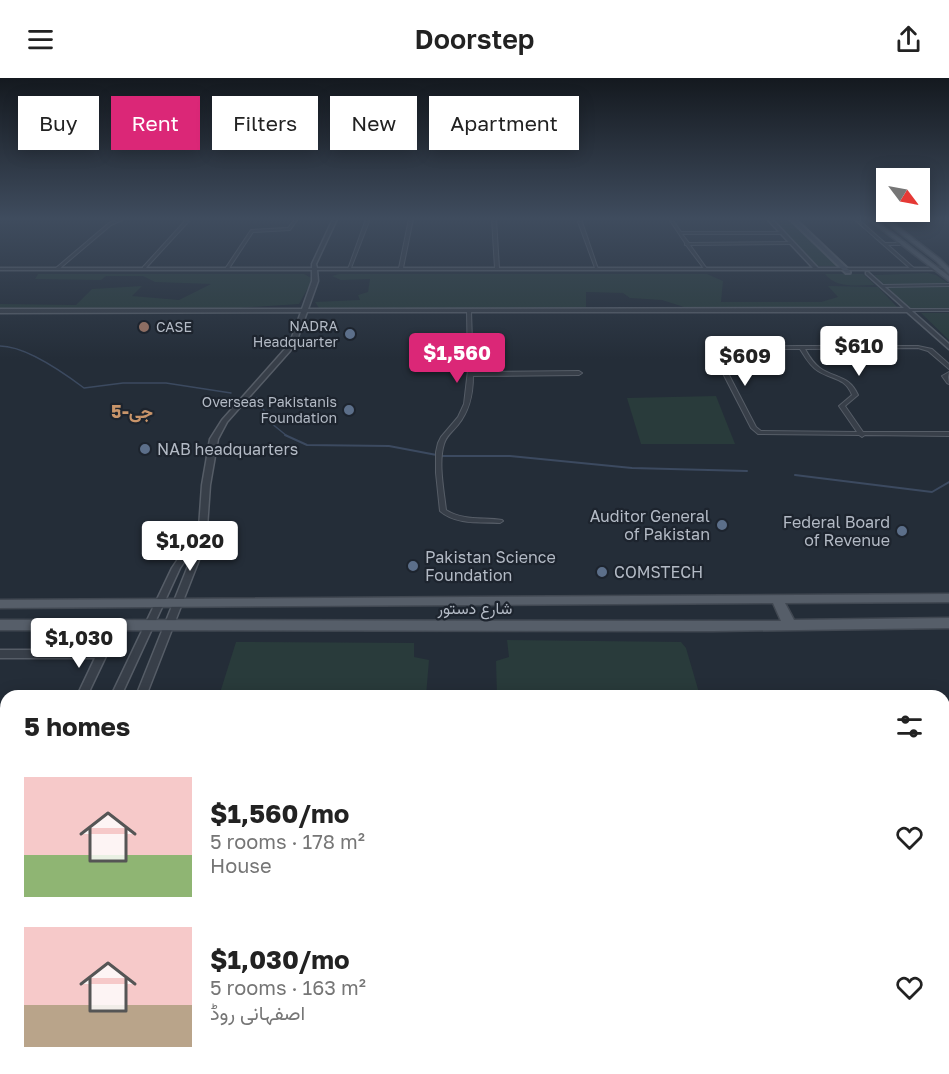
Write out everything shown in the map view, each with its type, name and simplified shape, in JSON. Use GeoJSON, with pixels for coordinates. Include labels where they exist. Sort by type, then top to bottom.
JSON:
{"type":"FeatureCollection","features":[{"type":"Feature","properties":{"kind":"main road"},"geometry":{"type":"LineString","coordinates":[[845,265],[850,270]]}},
{"type":"Feature","properties":{"kind":"main road"},"geometry":{"type":"LineString","coordinates":[[846,265],[850,270]]}},
{"type":"Feature","properties":{"kind":"main road"},"geometry":{"type":"LineString","coordinates":[[913,269],[917,265]]}},
{"type":"Feature","properties":{"kind":"main road"},"geometry":{"type":"LineString","coordinates":[[945,271],[949,279]]}},
{"type":"Feature","properties":{"kind":"main road","name":"شارع دستور"},"geometry":{"type":"LineString","coordinates":[[0,604],[949,598]]}},
{"type":"Feature","properties":{"kind":"main road"},"geometry":{"type":"LineString","coordinates":[[777,599],[790,625]]}},
{"type":"Feature","properties":{"kind":"main road"},"geometry":{"type":"LineString","coordinates":[[442,601],[442,624]]}},
{"type":"Feature","properties":{"kind":"main road","name":"شارع دستور"},"geometry":{"type":"LineString","coordinates":[[0,625],[949,623]]}},
{"type":"Feature","properties":{"kind":"street"},"geometry":{"type":"LineString","coordinates":[[57,269],[61,265]]}},
{"type":"Feature","properties":{"kind":"street"},"geometry":{"type":"LineString","coordinates":[[144,690],[202,542],[201,530],[214,439],[229,416],[288,350],[315,280],[316,265]]}},
{"type":"Feature","properties":{"kind":"street"},"geometry":{"type":"LineString","coordinates":[[328,265],[335,270]]}},
{"type":"Feature","properties":{"kind":"street"},"geometry":{"type":"LineString","coordinates":[[702,265],[705,269]]}},
{"type":"Feature","properties":{"kind":"street"},"geometry":{"type":"LineString","coordinates":[[814,265],[818,270]]}},
{"type":"Feature","properties":{"kind":"street"},"geometry":{"type":"LineString","coordinates":[[909,265],[913,269]]}},
{"type":"Feature","properties":{"kind":"street"},"geometry":{"type":"LineString","coordinates":[[35,270],[226,268],[315,270]]}},
{"type":"Feature","properties":{"kind":"street"},"geometry":{"type":"LineString","coordinates":[[315,280],[335,270],[349,268],[818,270]]}},
{"type":"Feature","properties":{"kind":"street"},"geometry":{"type":"LineString","coordinates":[[0,270],[913,269],[945,271]]}},
{"type":"Feature","properties":{"kind":"street"},"geometry":{"type":"LineString","coordinates":[[850,270],[868,273],[945,271]]}},
{"type":"Feature","properties":{"kind":"street"},"geometry":{"type":"LineString","coordinates":[[868,273],[949,347]]}},
{"type":"Feature","properties":{"kind":"street"},"geometry":{"type":"LineString","coordinates":[[882,286],[949,285]]}},
{"type":"Feature","properties":{"kind":"street"},"geometry":{"type":"LineString","coordinates":[[0,311],[949,310]]}},
{"type":"Feature","properties":{"kind":"street"},"geometry":{"type":"LineString","coordinates":[[469,311],[470,374],[467,406],[460,415],[459,423],[444,438],[439,454],[442,511],[450,517],[465,520],[500,521]]}},
{"type":"Feature","properties":{"kind":"street"},"geometry":{"type":"LineString","coordinates":[[949,367],[930,350],[918,347],[715,348],[712,350],[754,429],[760,433],[949,434]]}},
{"type":"Feature","properties":{"kind":"street"},"geometry":{"type":"LineString","coordinates":[[801,348],[820,370],[846,379],[853,388],[855,395],[842,406],[862,435]]}},
{"type":"Feature","properties":{"kind":"street"},"geometry":{"type":"LineString","coordinates":[[470,374],[579,373]]}},
{"type":"Feature","properties":{"kind":"street"},"geometry":{"type":"LineString","coordinates":[[949,375],[945,376],[949,382]]}},
{"type":"Feature","properties":{"kind":"street"},"geometry":{"type":"LineString","coordinates":[[119,690],[176,568],[201,530]]}},
{"type":"Feature","properties":{"kind":"street"},"geometry":{"type":"LineString","coordinates":[[0,654],[102,654],[85,690]]}},
{"type":"Feature","properties":{"kind":"shaded area"},"geometry":{"type":"Polygon","coordinates":[[[928,273],[936,275],[949,284],[949,309],[910,308],[874,275],[928,273]]]}},
{"type":"Feature","properties":{"kind":"shaded area"},"geometry":{"type":"Polygon","coordinates":[[[38,274],[304,274],[313,279],[299,304],[239,308],[0,308],[0,304],[76,305],[92,289],[142,286],[132,296],[179,300],[211,284],[155,282],[143,276],[106,276],[101,280],[35,279],[38,274]]]}},
{"type":"Feature","properties":{"kind":"shaded area"},"geometry":{"type":"Polygon","coordinates":[[[339,274],[707,274],[723,281],[721,302],[821,302],[838,297],[828,286],[878,287],[898,308],[684,307],[662,300],[630,298],[623,293],[586,292],[586,308],[319,308],[315,302],[360,300],[358,295],[368,292],[370,279],[341,280],[332,276],[339,274]]]}},
{"type":"Feature","properties":{"kind":"shaded area"},"geometry":{"type":"Polygon","coordinates":[[[825,274],[863,274],[875,285],[841,284],[825,274]]]}},
{"type":"Feature","properties":{"kind":"shaded area"},"geometry":{"type":"Polygon","coordinates":[[[921,313],[949,313],[949,340],[921,313]]]}},
{"type":"Feature","properties":{"kind":"shaded area"},"geometry":{"type":"Polygon","coordinates":[[[716,396],[735,444],[641,444],[627,398],[716,396]]]}},
{"type":"Feature","properties":{"kind":"shaded area"},"geometry":{"type":"Polygon","coordinates":[[[507,640],[681,642],[686,648],[698,690],[497,690],[496,661],[509,657],[507,640]]]}},
{"type":"Feature","properties":{"kind":"shaded area"},"geometry":{"type":"Polygon","coordinates":[[[236,642],[414,643],[414,657],[429,660],[426,690],[221,690],[236,642]]]}},
{"type":"Feature","properties":{"kind":"waterway"},"geometry":{"type":"LineString","coordinates":[[0,346],[33,355],[84,388],[123,383],[166,383],[231,393]]}},
{"type":"Feature","properties":{"kind":"waterway"},"geometry":{"type":"LineString","coordinates":[[257,398],[271,423],[287,436]]}},
{"type":"Feature","properties":{"kind":"waterway"},"geometry":{"type":"LineString","coordinates":[[287,436],[307,445],[389,446],[442,456],[510,456],[632,468],[747,471]]}},
{"type":"Feature","properties":{"kind":"waterway"},"geometry":{"type":"LineString","coordinates":[[795,475],[932,492],[949,482]]}},
{"type":"Feature","properties":{"kind":"place","name":"CASE"},"geometry":{"type":"Point","coordinates":[144,327]}},
{"type":"Feature","properties":{"kind":"place","name":"NADRA Headquarter"},"geometry":{"type":"Point","coordinates":[350,334]}},
{"type":"Feature","properties":{"kind":"place","name":"Overseas Pakistanis Foundation"},"geometry":{"type":"Point","coordinates":[349,410]}},
{"type":"Feature","properties":{"kind":"place","name":"NAB headquarters"},"geometry":{"type":"Point","coordinates":[145,449]}},
{"type":"Feature","properties":{"kind":"place","name":"Auditor General of Pakistan"},"geometry":{"type":"Point","coordinates":[722,525]}},
{"type":"Feature","properties":{"kind":"place","name":"Federal Board of Revenue"},"geometry":{"type":"Point","coordinates":[902,531]}},
{"type":"Feature","properties":{"kind":"place","name":"Pakistan Science Foundation"},"geometry":{"type":"Point","coordinates":[413,566]}},
{"type":"Feature","properties":{"kind":"place","name":"COMSTECH"},"geometry":{"type":"Point","coordinates":[602,572]}},
{"type":"Feature","properties":{"kind":"district","name":"جی-5"},"geometry":{"type":"Point","coordinates":[132,412]}}]}
